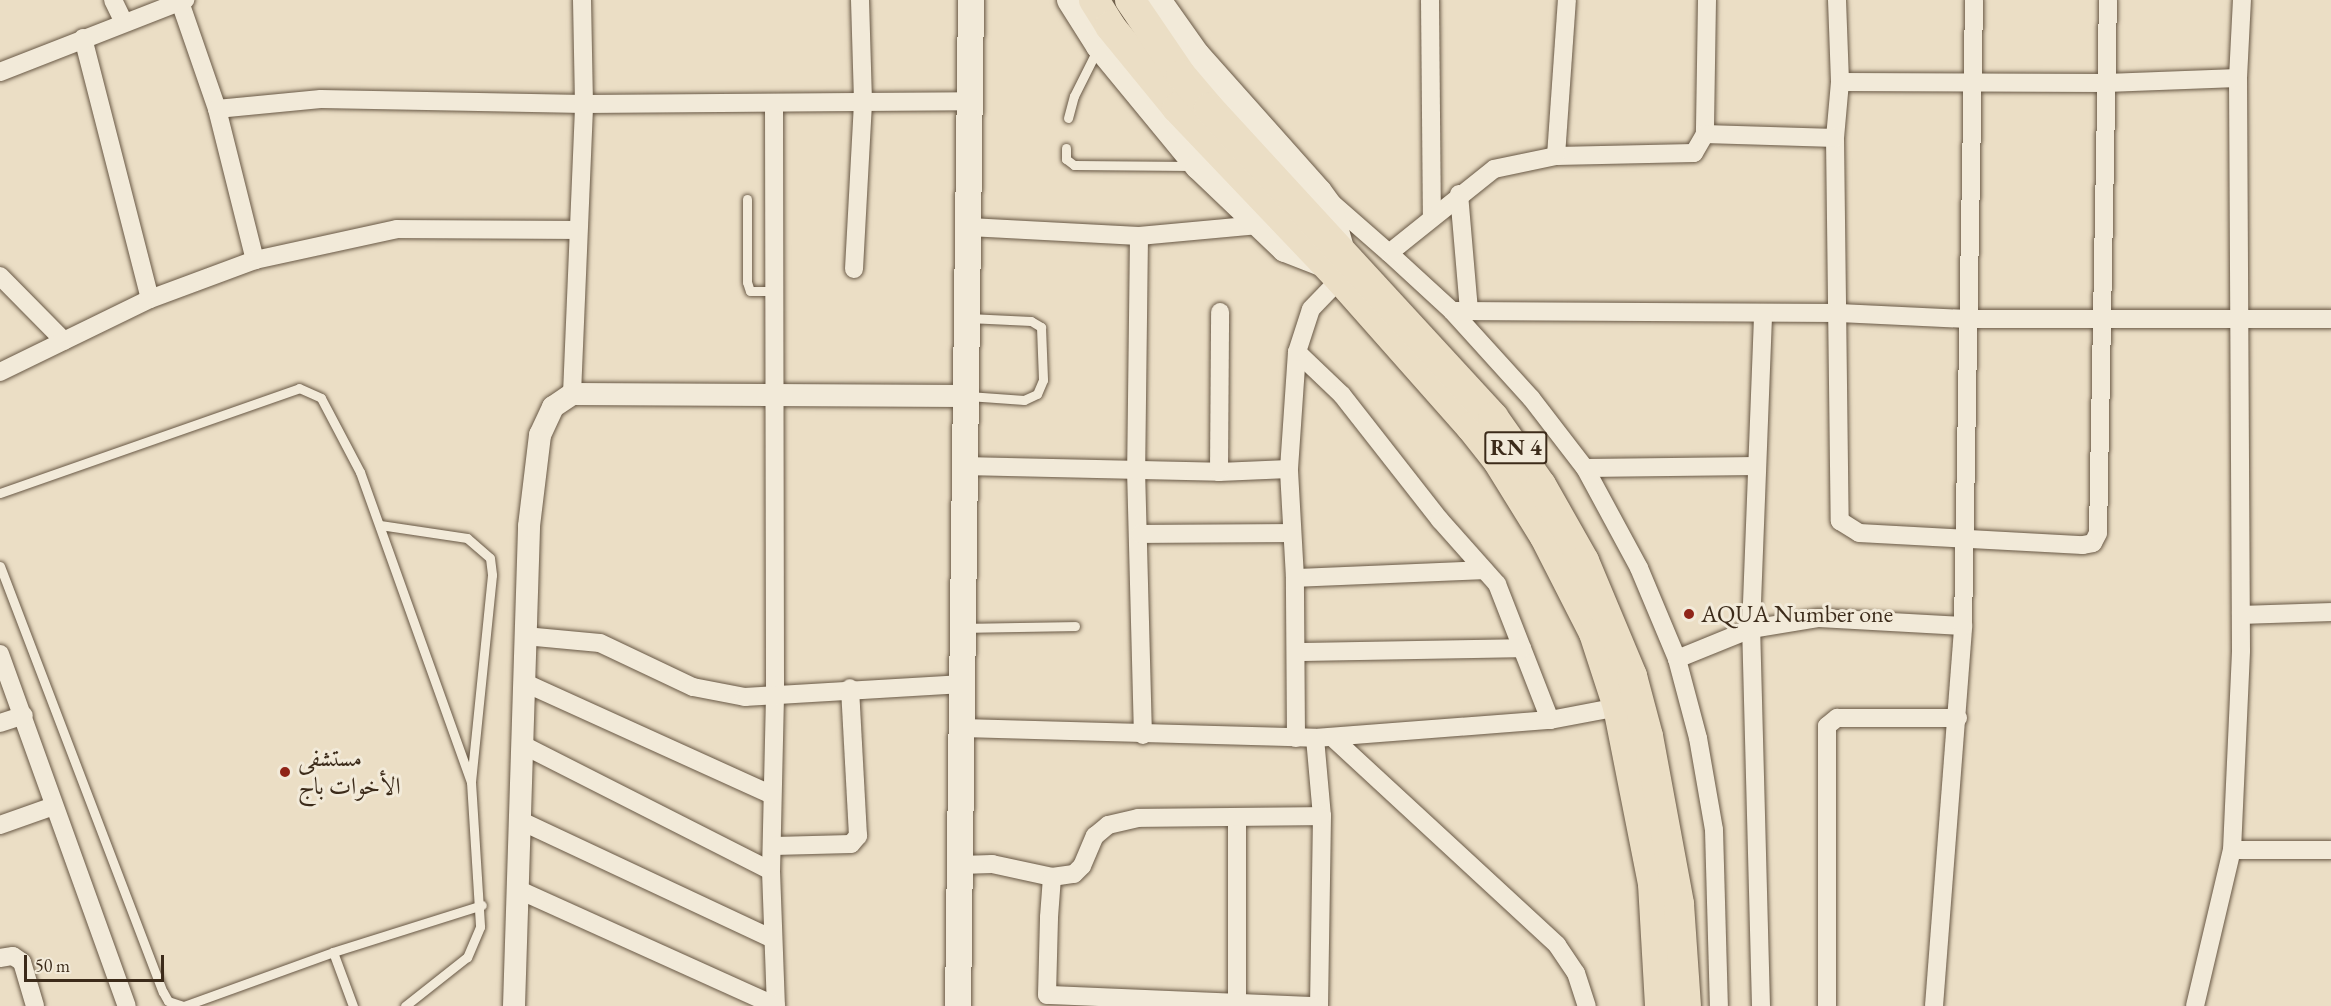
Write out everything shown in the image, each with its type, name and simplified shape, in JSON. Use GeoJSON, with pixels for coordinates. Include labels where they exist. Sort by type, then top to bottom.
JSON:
{"type":"FeatureCollection","features":[{"type":"Feature","properties":{"kind":"highway","name":"RN 4"},"geometry":{"type":"LineString","coordinates":[[1094,0],[1110,26],[1177,108],[1493,417],[1541,485],[1588,571],[1632,676],[1648,736],[1679,904],[1686,1006]]}},
{"type":"Feature","properties":{"kind":"highway","name":"RN 4"},"geometry":{"type":"LineString","coordinates":[[1130,0],[1188,83],[1471,427],[1524,499],[1594,633],[1618,707],[1650,861],[1660,1006]]}},
{"type":"Feature","properties":{"kind":"main road"},"geometry":{"type":"LineString","coordinates":[[958,1006],[963,684],[963,466],[968,318],[971,0]]}},
{"type":"Feature","properties":{"kind":"main road"},"geometry":{"type":"LineString","coordinates":[[1070,0],[1099,46],[1198,166],[1285,249],[1336,265],[1329,206],[1197,55],[1158,0]]}},
{"type":"Feature","properties":{"kind":"street"},"geometry":{"type":"LineString","coordinates":[[113,0],[124,22]]}},
{"type":"Feature","properties":{"kind":"street"},"geometry":{"type":"LineString","coordinates":[[572,394],[576,230],[584,104],[582,0]]}},
{"type":"Feature","properties":{"kind":"street"},"geometry":{"type":"LineString","coordinates":[[854,268],[863,101],[860,0]]}},
{"type":"Feature","properties":{"kind":"street"},"geometry":{"type":"LineString","coordinates":[[1430,0],[1432,218]]}},
{"type":"Feature","properties":{"kind":"street"},"geometry":{"type":"LineString","coordinates":[[1556,156],[1567,0]]}},
{"type":"Feature","properties":{"kind":"street"},"geometry":{"type":"LineString","coordinates":[[1389,253],[1459,194],[1494,169],[1556,156],[1694,153],[1705,134],[1707,0]]}},
{"type":"Feature","properties":{"kind":"street"},"geometry":{"type":"LineString","coordinates":[[1837,0],[1840,82],[1835,138],[1840,521],[1859,533],[2083,545],[2096,540],[2103,318],[2108,0]]}},
{"type":"Feature","properties":{"kind":"street"},"geometry":{"type":"LineString","coordinates":[[1934,1006],[1958,718],[1963,626],[1974,0]]}},
{"type":"Feature","properties":{"kind":"street"},"geometry":{"type":"LineString","coordinates":[[2195,1006],[2232,850],[2241,615],[2238,78],[2242,0]]}},
{"type":"Feature","properties":{"kind":"street"},"geometry":{"type":"LineString","coordinates":[[0,72],[183,1],[217,109],[255,260]]}},
{"type":"Feature","properties":{"kind":"street"},"geometry":{"type":"LineString","coordinates":[[83,38],[150,299]]}},
{"type":"Feature","properties":{"kind":"street"},"geometry":{"type":"LineString","coordinates":[[1840,82],[2106,83],[2238,78]]}},
{"type":"Feature","properties":{"kind":"street"},"geometry":{"type":"LineString","coordinates":[[217,109],[321,99],[584,104],[971,101]]}},
{"type":"Feature","properties":{"kind":"street"},"geometry":{"type":"LineString","coordinates":[[519,890],[776,1006],[771,938],[775,696],[774,104]]}},
{"type":"Feature","properties":{"kind":"street"},"geometry":{"type":"LineString","coordinates":[[1705,134],[1835,138]]}},
{"type":"Feature","properties":{"kind":"street"},"geometry":{"type":"LineString","coordinates":[[1318,192],[1461,311],[1585,468],[1640,568],[1677,659],[1698,738],[1714,830],[1719,1006]]}},
{"type":"Feature","properties":{"kind":"street"},"geometry":{"type":"LineString","coordinates":[[1459,194],[1461,311]]}},
{"type":"Feature","properties":{"kind":"street"},"geometry":{"type":"LineString","coordinates":[[969,227],[1139,236],[1258,225]]}},
{"type":"Feature","properties":{"kind":"street"},"geometry":{"type":"LineString","coordinates":[[0,372],[150,299],[255,260],[397,229],[576,230]]}},
{"type":"Feature","properties":{"kind":"street"},"geometry":{"type":"LineString","coordinates":[[1139,236],[1136,469],[1140,534],[1143,735]]}},
{"type":"Feature","properties":{"kind":"street"},"geometry":{"type":"LineString","coordinates":[[1296,738],[1297,652],[1289,470],[1296,352],[1311,309],[1336,265]]}},
{"type":"Feature","properties":{"kind":"street"},"geometry":{"type":"LineString","coordinates":[[0,276],[64,341]]}},
{"type":"Feature","properties":{"kind":"street"},"geometry":{"type":"LineString","coordinates":[[1461,311],[1839,313],[1968,319],[2241,317],[2331,320]]}},
{"type":"Feature","properties":{"kind":"street"},"geometry":{"type":"LineString","coordinates":[[1219,472],[1220,312]]}},
{"type":"Feature","properties":{"kind":"street"},"geometry":{"type":"LineString","coordinates":[[1761,1006],[1751,629],[1763,313]]}},
{"type":"Feature","properties":{"kind":"street"},"geometry":{"type":"LineString","coordinates":[[1296,352],[1342,394],[1484,570],[1503,597],[1550,720]]}},
{"type":"Feature","properties":{"kind":"street"},"geometry":{"type":"LineString","coordinates":[[514,1006],[529,526],[540,435],[553,407],[572,394],[964,396]]}},
{"type":"Feature","properties":{"kind":"street"},"geometry":{"type":"LineString","coordinates":[[963,466],[1219,472],[1289,470]]}},
{"type":"Feature","properties":{"kind":"street"},"geometry":{"type":"LineString","coordinates":[[1585,468],[1757,466]]}},
{"type":"Feature","properties":{"kind":"street"},"geometry":{"type":"LineString","coordinates":[[1140,534],[1290,532]]}},
{"type":"Feature","properties":{"kind":"street"},"geometry":{"type":"LineString","coordinates":[[1295,578],[1484,570]]}},
{"type":"Feature","properties":{"kind":"street"},"geometry":{"type":"LineString","coordinates":[[2241,615],[2331,612]]}},
{"type":"Feature","properties":{"kind":"street"},"geometry":{"type":"LineString","coordinates":[[1677,659],[1751,629],[1819,618],[1963,626]]}},
{"type":"Feature","properties":{"kind":"street"},"geometry":{"type":"LineString","coordinates":[[525,636],[600,643],[693,687],[745,697],[850,688],[963,684]]}},
{"type":"Feature","properties":{"kind":"street"},"geometry":{"type":"LineString","coordinates":[[1297,652],[1522,648]]}},
{"type":"Feature","properties":{"kind":"street"},"geometry":{"type":"LineString","coordinates":[[0,654],[24,715],[54,806],[127,1006]]}},
{"type":"Feature","properties":{"kind":"street"},"geometry":{"type":"LineString","coordinates":[[523,682],[772,795]]}},
{"type":"Feature","properties":{"kind":"street"},"geometry":{"type":"LineString","coordinates":[[774,846],[851,844],[858,836],[850,688]]}},
{"type":"Feature","properties":{"kind":"street"},"geometry":{"type":"LineString","coordinates":[[962,728],[1143,735],[1324,738],[1550,720],[1618,707]]}},
{"type":"Feature","properties":{"kind":"street"},"geometry":{"type":"LineString","coordinates":[[0,723],[24,715]]}},
{"type":"Feature","properties":{"kind":"street"},"geometry":{"type":"LineString","coordinates":[[1827,1006],[1827,726],[1837,718],[1958,718]]}},
{"type":"Feature","properties":{"kind":"street"},"geometry":{"type":"LineString","coordinates":[[1052,878],[1047,1000],[1317,1006],[1324,738]]}},
{"type":"Feature","properties":{"kind":"street"},"geometry":{"type":"LineString","coordinates":[[1324,738],[1557,945],[1576,973],[1587,1006]]}},
{"type":"Feature","properties":{"kind":"street"},"geometry":{"type":"LineString","coordinates":[[521,744],[771,871]]}},
{"type":"Feature","properties":{"kind":"street"},"geometry":{"type":"LineString","coordinates":[[0,825],[54,806]]}},
{"type":"Feature","properties":{"kind":"street"},"geometry":{"type":"LineString","coordinates":[[960,865],[992,864],[1052,878],[1074,874],[1082,866],[1095,836],[1108,825],[1138,818],[1323,816]]}},
{"type":"Feature","properties":{"kind":"street"},"geometry":{"type":"LineString","coordinates":[[1237,817],[1237,1004]]}},
{"type":"Feature","properties":{"kind":"street"},"geometry":{"type":"LineString","coordinates":[[521,821],[771,938]]}},
{"type":"Feature","properties":{"kind":"street"},"geometry":{"type":"LineString","coordinates":[[2232,850],[2331,850]]}},
{"type":"Feature","properties":{"kind":"street"},"geometry":{"type":"LineString","coordinates":[[0,958],[13,956],[22,962],[35,1006]]}},
{"type":"Feature","properties":{"kind":"lane"},"geometry":{"type":"LineString","coordinates":[[1068,118],[1074,96],[1099,46]]}},
{"type":"Feature","properties":{"kind":"lane"},"geometry":{"type":"LineString","coordinates":[[1066,148],[1066,159],[1074,165],[1198,166]]}},
{"type":"Feature","properties":{"kind":"lane"},"geometry":{"type":"LineString","coordinates":[[747,199],[747,282],[750,291],[773,291]]}},
{"type":"Feature","properties":{"kind":"lane"},"geometry":{"type":"LineString","coordinates":[[964,396],[1024,400],[1037,394],[1043,380],[1041,327],[1031,321],[968,318]]}},
{"type":"Feature","properties":{"kind":"lane"},"geometry":{"type":"LineString","coordinates":[[0,493],[299,388],[321,398],[360,472],[471,782]]}},
{"type":"Feature","properties":{"kind":"lane"},"geometry":{"type":"LineString","coordinates":[[380,525],[466,538],[490,558],[471,782],[482,905],[480,927],[467,957],[405,1006]]}},
{"type":"Feature","properties":{"kind":"lane"},"geometry":{"type":"LineString","coordinates":[[0,566],[168,1001],[184,1006],[333,952],[482,905]]}},
{"type":"Feature","properties":{"kind":"lane"},"geometry":{"type":"LineString","coordinates":[[963,628],[1075,626]]}},
{"type":"Feature","properties":{"kind":"lane"},"geometry":{"type":"LineString","coordinates":[[333,952],[353,1006]]}},
{"type":"Feature","properties":{"kind":"place","name":"AQUA Number one"},"geometry":{"type":"Point","coordinates":[1689,614]}},
{"type":"Feature","properties":{"kind":"place","name":"مستشفى الأخوات باج"},"geometry":{"type":"Point","coordinates":[285,772]}}]}
